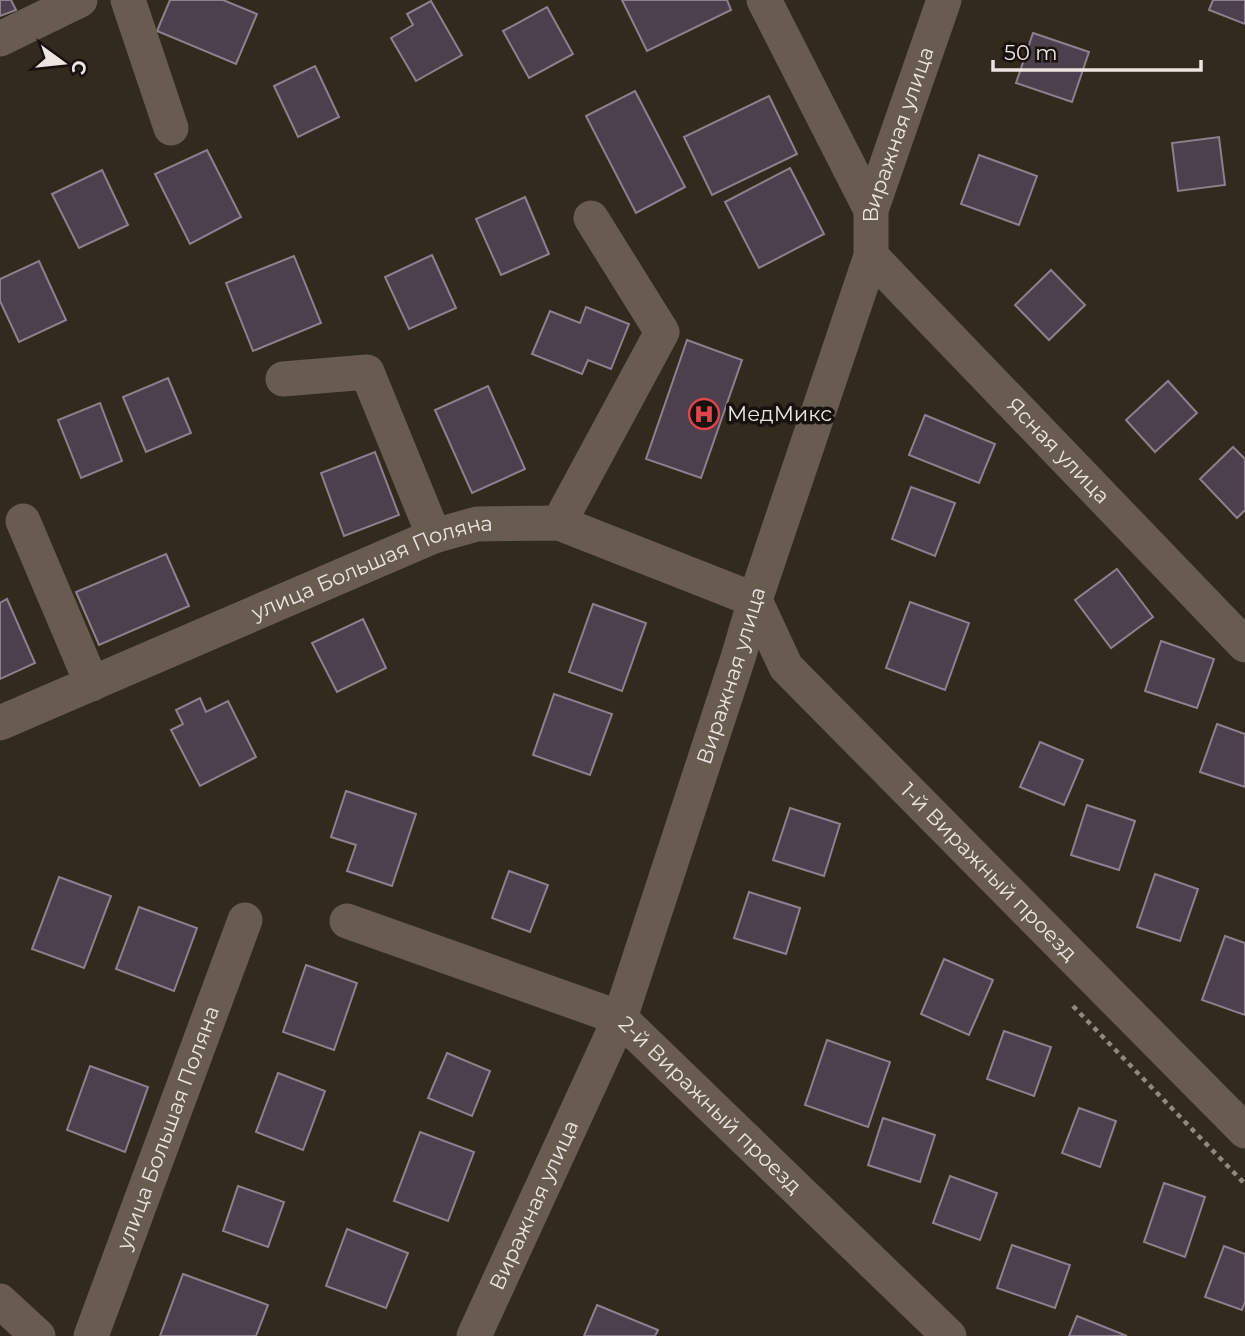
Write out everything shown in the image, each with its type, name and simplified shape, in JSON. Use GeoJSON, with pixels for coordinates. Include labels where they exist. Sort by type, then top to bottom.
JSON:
{"type":"FeatureCollection","features":[{"type":"Feature","properties":{"kind":"street"},"geometry":{"type":"LineString","coordinates":[[0,39],[80,0]]}},
{"type":"Feature","properties":{"kind":"street"},"geometry":{"type":"LineString","coordinates":[[128,0],[172,128]]}},
{"type":"Feature","properties":{"kind":"street"},"geometry":{"type":"LineString","coordinates":[[764,0],[871,210]]}},
{"type":"Feature","properties":{"kind":"street","name":"Виражная улица"},"geometry":{"type":"LineString","coordinates":[[474,1336],[620,1018],[755,600],[871,257],[871,210],[944,0]]}},
{"type":"Feature","properties":{"kind":"street"},"geometry":{"type":"LineString","coordinates":[[559,523],[662,332],[591,218]]}},
{"type":"Feature","properties":{"kind":"street","name":"Ясная улица"},"geometry":{"type":"LineString","coordinates":[[871,257],[1245,645]]}},
{"type":"Feature","properties":{"kind":"street"},"geometry":{"type":"LineString","coordinates":[[283,379],[367,372],[434,536]]}},
{"type":"Feature","properties":{"kind":"street"},"geometry":{"type":"LineString","coordinates":[[23,522],[92,684]]}},
{"type":"Feature","properties":{"kind":"street","name":"улица Большая Поляна"},"geometry":{"type":"LineString","coordinates":[[0,723],[434,536],[477,524],[559,523],[755,600]]}},
{"type":"Feature","properties":{"kind":"street","name":"1-й Виражный проезд"},"geometry":{"type":"LineString","coordinates":[[755,600],[786,667],[1245,1131]]}},
{"type":"Feature","properties":{"kind":"street","name":"улица Большая Поляна"},"geometry":{"type":"LineString","coordinates":[[91,1336],[245,920]]}},
{"type":"Feature","properties":{"kind":"street","name":"2-й Виражный проезд"},"geometry":{"type":"LineString","coordinates":[[346,921],[620,1018],[949,1336]]}},
{"type":"Feature","properties":{"kind":"street"},"geometry":{"type":"LineString","coordinates":[[0,1301],[38,1336]]}},
{"type":"Feature","properties":{"kind":"building"},"geometry":{"type":"Polygon","coordinates":[[[0,0],[11,0],[16,10],[0,16],[0,0]]]}},
{"type":"Feature","properties":{"kind":"building"},"geometry":{"type":"Polygon","coordinates":[[[170,0],[223,0],[257,14],[236,64],[157,31],[170,0]]]}},
{"type":"Feature","properties":{"kind":"building"},"geometry":{"type":"Polygon","coordinates":[[[622,0],[727,0],[731,10],[647,51],[622,0]]]}},
{"type":"Feature","properties":{"kind":"building"},"geometry":{"type":"Polygon","coordinates":[[[1213,0],[1245,0],[1245,24],[1209,10],[1213,0]]]}},
{"type":"Feature","properties":{"kind":"building"},"geometry":{"type":"Polygon","coordinates":[[[431,1],[462,55],[416,81],[391,38],[413,25],[407,14],[431,1]]]}},
{"type":"Feature","properties":{"kind":"building"},"geometry":{"type":"Polygon","coordinates":[[[547,7],[573,54],[529,78],[503,31],[547,7]]]}},
{"type":"Feature","properties":{"kind":"building"},"geometry":{"type":"Polygon","coordinates":[[[1033,33],[1089,52],[1072,102],[1016,83],[1033,33]]]}},
{"type":"Feature","properties":{"kind":"building"},"geometry":{"type":"Polygon","coordinates":[[[315,66],[339,117],[298,137],[274,86],[315,66]]]}},
{"type":"Feature","properties":{"kind":"building"},"geometry":{"type":"Polygon","coordinates":[[[635,91],[685,187],[636,213],[586,116],[635,91]]]}},
{"type":"Feature","properties":{"kind":"building"},"geometry":{"type":"Polygon","coordinates":[[[769,96],[797,154],[712,195],[684,137],[769,96]]]}},
{"type":"Feature","properties":{"kind":"building"},"geometry":{"type":"Polygon","coordinates":[[[1219,137],[1225,185],[1178,191],[1172,143],[1219,137]]]}},
{"type":"Feature","properties":{"kind":"building"},"geometry":{"type":"Polygon","coordinates":[[[207,150],[241,217],[190,244],[155,174],[207,150]]]}},
{"type":"Feature","properties":{"kind":"building"},"geometry":{"type":"Polygon","coordinates":[[[979,155],[1037,176],[1019,225],[961,204],[979,155]]]}},
{"type":"Feature","properties":{"kind":"building"},"geometry":{"type":"Polygon","coordinates":[[[790,168],[824,234],[759,268],[725,202],[790,168]]]}},
{"type":"Feature","properties":{"kind":"building"},"geometry":{"type":"Polygon","coordinates":[[[102,170],[128,225],[79,248],[52,194],[102,170]]]}},
{"type":"Feature","properties":{"kind":"building"},"geometry":{"type":"Polygon","coordinates":[[[525,197],[549,254],[501,275],[476,219],[525,197]]]}},
{"type":"Feature","properties":{"kind":"building"},"geometry":{"type":"Polygon","coordinates":[[[432,255],[456,308],[409,329],[385,277],[432,255]]]}},
{"type":"Feature","properties":{"kind":"building"},"geometry":{"type":"Polygon","coordinates":[[[294,256],[321,323],[253,351],[226,283],[294,256]]]}},
{"type":"Feature","properties":{"kind":"building"},"geometry":{"type":"Polygon","coordinates":[[[39,261],[66,320],[19,342],[0,301],[0,279],[39,261]]]}},
{"type":"Feature","properties":{"kind":"building"},"geometry":{"type":"Polygon","coordinates":[[[1051,270],[1085,305],[1049,340],[1015,305],[1051,270]]]}},
{"type":"Feature","properties":{"kind":"building"},"geometry":{"type":"Polygon","coordinates":[[[586,307],[629,324],[611,369],[588,360],[582,374],[532,354],[550,311],[580,323],[586,307]]]}},
{"type":"Feature","properties":{"kind":"building"},"geometry":{"type":"Polygon","coordinates":[[[687,340],[742,360],[701,478],[646,459],[687,340]]]}},
{"type":"Feature","properties":{"kind":"building"},"geometry":{"type":"Polygon","coordinates":[[[168,378],[191,433],[146,452],[123,397],[168,378]]]}},
{"type":"Feature","properties":{"kind":"building"},"geometry":{"type":"Polygon","coordinates":[[[1168,381],[1197,413],[1155,452],[1126,420],[1168,381]]]}},
{"type":"Feature","properties":{"kind":"building"},"geometry":{"type":"Polygon","coordinates":[[[488,386],[525,469],[472,493],[435,410],[488,386]]]}},
{"type":"Feature","properties":{"kind":"building"},"geometry":{"type":"Polygon","coordinates":[[[100,403],[122,461],[81,478],[58,420],[100,403]]]}},
{"type":"Feature","properties":{"kind":"building"},"geometry":{"type":"Polygon","coordinates":[[[925,415],[995,444],[979,483],[909,455],[925,415]]]}},
{"type":"Feature","properties":{"kind":"building"},"geometry":{"type":"Polygon","coordinates":[[[1233,447],[1245,459],[1245,510],[1237,518],[1200,479],[1233,447]]]}},
{"type":"Feature","properties":{"kind":"building"},"geometry":{"type":"Polygon","coordinates":[[[375,452],[399,515],[344,536],[321,473],[375,452]]]}},
{"type":"Feature","properties":{"kind":"building"},"geometry":{"type":"Polygon","coordinates":[[[911,487],[955,503],[935,556],[892,539],[911,487]]]}},
{"type":"Feature","properties":{"kind":"building"},"geometry":{"type":"Polygon","coordinates":[[[166,554],[189,606],[99,645],[76,592],[166,554]]]}},
{"type":"Feature","properties":{"kind":"building"},"geometry":{"type":"Polygon","coordinates":[[[1117,569],[1153,617],[1111,648],[1075,600],[1117,569]]]}},
{"type":"Feature","properties":{"kind":"building"},"geometry":{"type":"Polygon","coordinates":[[[7,599],[35,663],[0,679],[0,603],[7,599]]]}},
{"type":"Feature","properties":{"kind":"building"},"geometry":{"type":"Polygon","coordinates":[[[910,602],[969,623],[945,690],[886,668],[910,602]]]}},
{"type":"Feature","properties":{"kind":"building"},"geometry":{"type":"Polygon","coordinates":[[[593,604],[646,623],[622,691],[569,672],[593,604]]]}},
{"type":"Feature","properties":{"kind":"building"},"geometry":{"type":"Polygon","coordinates":[[[363,619],[386,668],[337,692],[312,643],[363,619]]]}},
{"type":"Feature","properties":{"kind":"building"},"geometry":{"type":"Polygon","coordinates":[[[1161,641],[1214,659],[1197,708],[1145,691],[1161,641]]]}},
{"type":"Feature","properties":{"kind":"building"},"geometry":{"type":"Polygon","coordinates":[[[554,694],[612,714],[590,775],[533,755],[554,694]]]}},
{"type":"Feature","properties":{"kind":"building"},"geometry":{"type":"Polygon","coordinates":[[[200,698],[206,712],[228,701],[256,757],[200,786],[171,730],[183,724],[176,710],[200,698]]]}},
{"type":"Feature","properties":{"kind":"building"},"geometry":{"type":"Polygon","coordinates":[[[1217,724],[1245,734],[1245,787],[1200,772],[1217,724]]]}},
{"type":"Feature","properties":{"kind":"building"},"geometry":{"type":"Polygon","coordinates":[[[1040,742],[1083,760],[1064,805],[1020,787],[1040,742]]]}},
{"type":"Feature","properties":{"kind":"building"},"geometry":{"type":"Polygon","coordinates":[[[346,791],[416,814],[392,886],[347,871],[356,845],[331,837],[346,791]]]}},
{"type":"Feature","properties":{"kind":"building"},"geometry":{"type":"Polygon","coordinates":[[[1087,805],[1135,821],[1119,870],[1071,855],[1087,805]]]}},
{"type":"Feature","properties":{"kind":"building"},"geometry":{"type":"Polygon","coordinates":[[[790,808],[840,824],[824,876],[773,860],[790,808]]]}},
{"type":"Feature","properties":{"kind":"building"},"geometry":{"type":"Polygon","coordinates":[[[509,871],[548,885],[530,932],[492,918],[509,871]]]}},
{"type":"Feature","properties":{"kind":"building"},"geometry":{"type":"Polygon","coordinates":[[[1155,874],[1198,889],[1180,941],[1137,927],[1155,874]]]}},
{"type":"Feature","properties":{"kind":"building"},"geometry":{"type":"Polygon","coordinates":[[[59,877],[111,896],[84,968],[32,949],[59,877]]]}},
{"type":"Feature","properties":{"kind":"building"},"geometry":{"type":"Polygon","coordinates":[[[749,892],[800,908],[786,954],[734,938],[749,892]]]}},
{"type":"Feature","properties":{"kind":"building"},"geometry":{"type":"Polygon","coordinates":[[[139,907],[197,928],[174,991],[116,969],[139,907]]]}},
{"type":"Feature","properties":{"kind":"building"},"geometry":{"type":"Polygon","coordinates":[[[1225,936],[1245,943],[1245,1015],[1202,1000],[1225,936]]]}},
{"type":"Feature","properties":{"kind":"building"},"geometry":{"type":"Polygon","coordinates":[[[944,959],[993,980],[969,1035],[921,1014],[944,959]]]}},
{"type":"Feature","properties":{"kind":"building"},"geometry":{"type":"Polygon","coordinates":[[[306,965],[357,983],[334,1050],[283,1032],[306,965]]]}},
{"type":"Feature","properties":{"kind":"building"},"geometry":{"type":"Polygon","coordinates":[[[1004,1031],[1051,1047],[1034,1096],[987,1079],[1004,1031]]]}},
{"type":"Feature","properties":{"kind":"building"},"geometry":{"type":"Polygon","coordinates":[[[827,1040],[890,1062],[868,1127],[805,1105],[827,1040]]]}},
{"type":"Feature","properties":{"kind":"building"},"geometry":{"type":"Polygon","coordinates":[[[447,1053],[490,1071],[472,1116],[428,1098],[447,1053]]]}},
{"type":"Feature","properties":{"kind":"building"},"geometry":{"type":"Polygon","coordinates":[[[90,1066],[148,1087],[125,1152],[67,1130],[90,1066]]]}},
{"type":"Feature","properties":{"kind":"building"},"geometry":{"type":"Polygon","coordinates":[[[278,1073],[325,1091],[303,1150],[256,1132],[278,1073]]]}},
{"type":"Feature","properties":{"kind":"building"},"geometry":{"type":"Polygon","coordinates":[[[1079,1108],[1116,1121],[1100,1167],[1062,1153],[1079,1108]]]}},
{"type":"Feature","properties":{"kind":"building"},"geometry":{"type":"Polygon","coordinates":[[[883,1118],[935,1135],[920,1182],[868,1165],[883,1118]]]}},
{"type":"Feature","properties":{"kind":"building"},"geometry":{"type":"Polygon","coordinates":[[[420,1132],[474,1152],[448,1221],[394,1201],[420,1132]]]}},
{"type":"Feature","properties":{"kind":"building"},"geometry":{"type":"Polygon","coordinates":[[[950,1176],[997,1193],[980,1240],[933,1223],[950,1176]]]}},
{"type":"Feature","properties":{"kind":"building"},"geometry":{"type":"Polygon","coordinates":[[[1164,1183],[1205,1197],[1185,1257],[1144,1242],[1164,1183]]]}},
{"type":"Feature","properties":{"kind":"building"},"geometry":{"type":"Polygon","coordinates":[[[238,1186],[284,1202],[268,1247],[223,1231],[238,1186]]]}},
{"type":"Feature","properties":{"kind":"building"},"geometry":{"type":"Polygon","coordinates":[[[347,1229],[408,1253],[386,1308],[326,1286],[347,1229]]]}},
{"type":"Feature","properties":{"kind":"building"},"geometry":{"type":"Polygon","coordinates":[[[1012,1245],[1070,1265],[1055,1308],[997,1288],[1012,1245]]]}},
{"type":"Feature","properties":{"kind":"building"},"geometry":{"type":"Polygon","coordinates":[[[1224,1246],[1245,1254],[1245,1302],[1242,1310],[1205,1297],[1224,1246]]]}},
{"type":"Feature","properties":{"kind":"building"},"geometry":{"type":"Polygon","coordinates":[[[183,1274],[268,1305],[256,1336],[160,1336],[183,1274]]]}},
{"type":"Feature","properties":{"kind":"building"},"geometry":{"type":"Polygon","coordinates":[[[597,1305],[658,1330],[655,1336],[584,1336],[597,1305]]]}},
{"type":"Feature","properties":{"kind":"building"},"geometry":{"type":"Polygon","coordinates":[[[1077,1316],[1127,1336],[1069,1336],[1077,1316]]]}},
{"type":"Feature","properties":{"kind":"place","name":"МедМикс"},"geometry":{"type":"Point","coordinates":[704,414]}}]}
